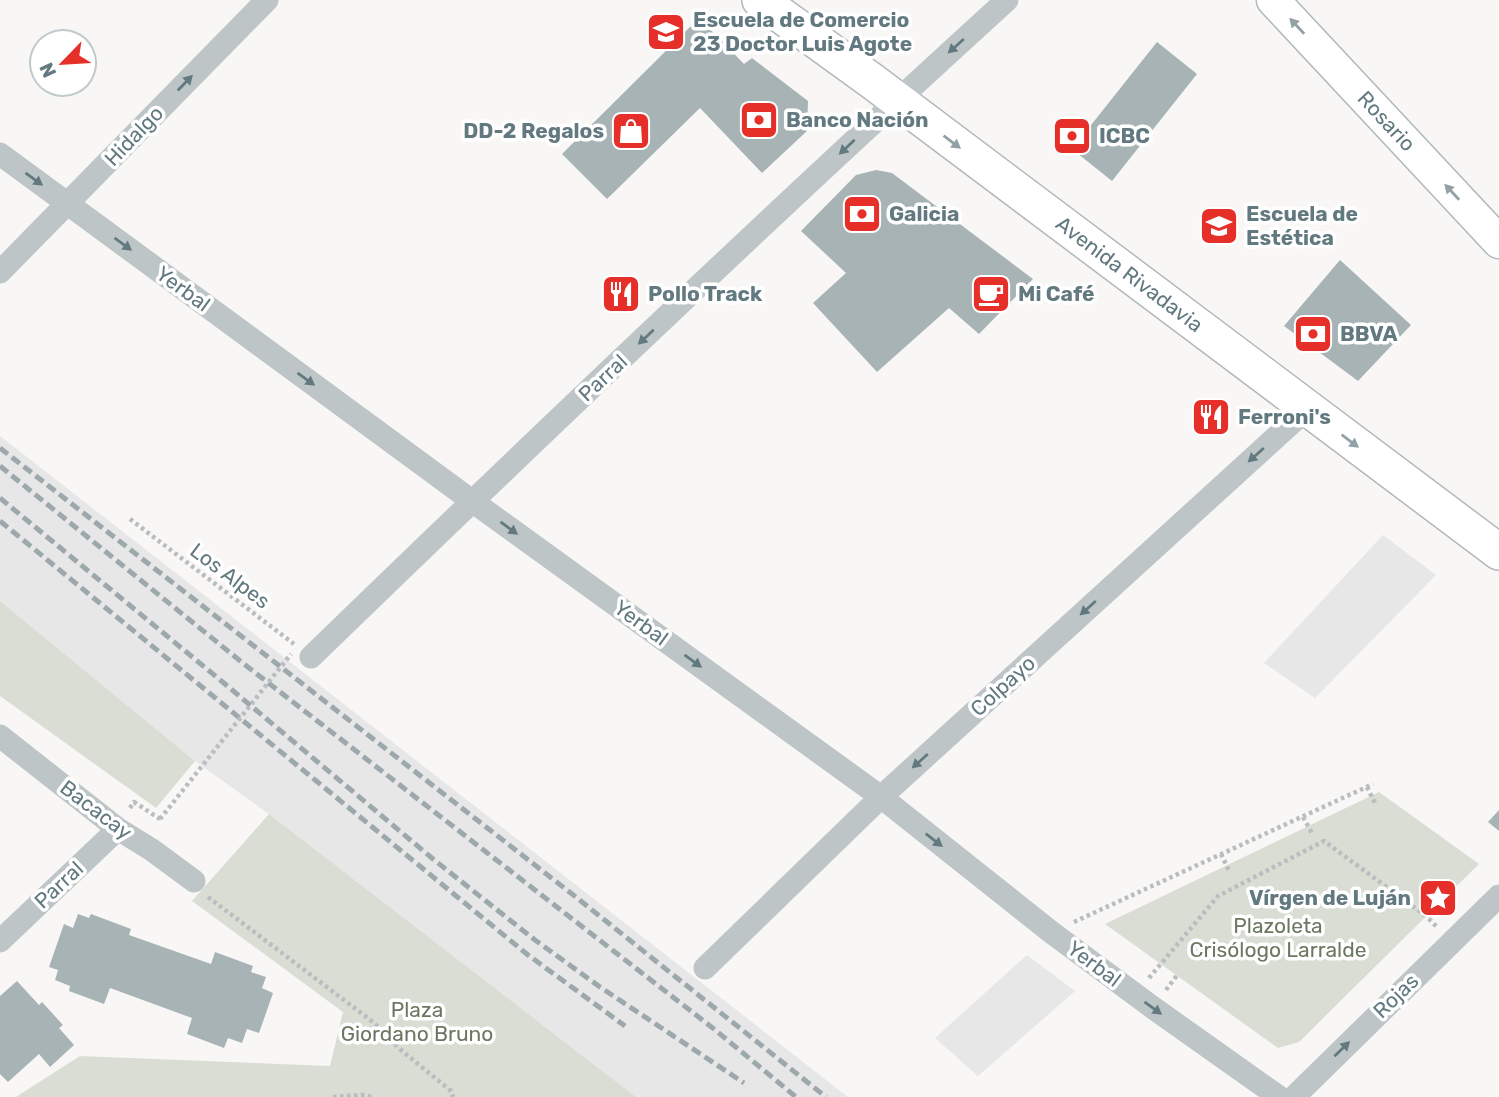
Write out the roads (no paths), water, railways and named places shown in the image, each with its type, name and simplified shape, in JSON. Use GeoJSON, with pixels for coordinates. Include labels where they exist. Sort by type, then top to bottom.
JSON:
{"type":"FeatureCollection","features":[{"type":"Feature","properties":{"kind":"main road","name":"Avenida Rivadavia"},"geometry":{"type":"LineString","coordinates":[[760,0],[1499,552]]}},
{"type":"Feature","properties":{"kind":"street","name":"Hidalgo"},"geometry":{"type":"LineString","coordinates":[[0,272],[267,0]]}},
{"type":"Feature","properties":{"kind":"street","name":"Parral"},"geometry":{"type":"LineString","coordinates":[[301,655],[472,501],[1007,0]]}},
{"type":"Feature","properties":{"kind":"street","name":"Rosario"},"geometry":{"type":"LineString","coordinates":[[1273,0],[1499,242]]}},
{"type":"Feature","properties":{"kind":"street","name":"Yerbal"},"geometry":{"type":"LineString","coordinates":[[0,154],[881,797],[1051,932],[1279,1097]]}},
{"type":"Feature","properties":{"kind":"street","name":"Colpayo"},"geometry":{"type":"LineString","coordinates":[[705,968],[881,797],[1307,408]]}},
{"type":"Feature","properties":{"kind":"street","name":"Bacacay"},"geometry":{"type":"LineString","coordinates":[[0,736],[118,829],[194,881]]}},
{"type":"Feature","properties":{"kind":"street","name":"Parral"},"geometry":{"type":"LineString","coordinates":[[0,941],[118,829]]}},
{"type":"Feature","properties":{"kind":"street","name":"Rojas"},"geometry":{"type":"LineString","coordinates":[[1294,1097],[1499,896]]}},
{"type":"Feature","properties":{"kind":"railway"},"geometry":{"type":"LineString","coordinates":[[0,448],[572,894],[826,1097]]}},
{"type":"Feature","properties":{"kind":"railway"},"geometry":{"type":"LineString","coordinates":[[0,466],[244,664],[714,1029],[796,1097]]}},
{"type":"Feature","properties":{"kind":"railway"},"geometry":{"type":"LineString","coordinates":[[0,498],[433,859],[535,940],[744,1083]]}},
{"type":"Feature","properties":{"kind":"railway"},"geometry":{"type":"LineString","coordinates":[[0,521],[528,955],[625,1026]]}},
{"type":"Feature","properties":{"kind":"place","name":"Escuela de Comercio 23 Doctor Luis Agote"},"geometry":{"type":"Point","coordinates":[666,32]}},
{"type":"Feature","properties":{"kind":"place","name":"Banco Nación"},"geometry":{"type":"Point","coordinates":[759,120]}},
{"type":"Feature","properties":{"kind":"place","name":"DD-2 Regalos"},"geometry":{"type":"Point","coordinates":[631,131]}},
{"type":"Feature","properties":{"kind":"place","name":"ICBC"},"geometry":{"type":"Point","coordinates":[1072,136]}},
{"type":"Feature","properties":{"kind":"place","name":"Galicia"},"geometry":{"type":"Point","coordinates":[862,214]}},
{"type":"Feature","properties":{"kind":"place","name":"Escuela de Estética"},"geometry":{"type":"Point","coordinates":[1219,226]}},
{"type":"Feature","properties":{"kind":"place","name":"Pollo Track"},"geometry":{"type":"Point","coordinates":[621,294]}},
{"type":"Feature","properties":{"kind":"place","name":"Mi Café"},"geometry":{"type":"Point","coordinates":[991,294]}},
{"type":"Feature","properties":{"kind":"place","name":"BBVA"},"geometry":{"type":"Point","coordinates":[1313,334]}},
{"type":"Feature","properties":{"kind":"place","name":"Ferroni's"},"geometry":{"type":"Point","coordinates":[1211,417]}},
{"type":"Feature","properties":{"kind":"place","name":"Vírgen de Luján"},"geometry":{"type":"Point","coordinates":[1438,898]}},
{"type":"Feature","properties":{"kind":"park label","name":"Plazoleta Crisólogo Larralde"},"geometry":{"type":"Point","coordinates":[1278,938]}},
{"type":"Feature","properties":{"kind":"park label","name":"Plaza Giordano Bruno"},"geometry":{"type":"Point","coordinates":[417,1022]}}]}
